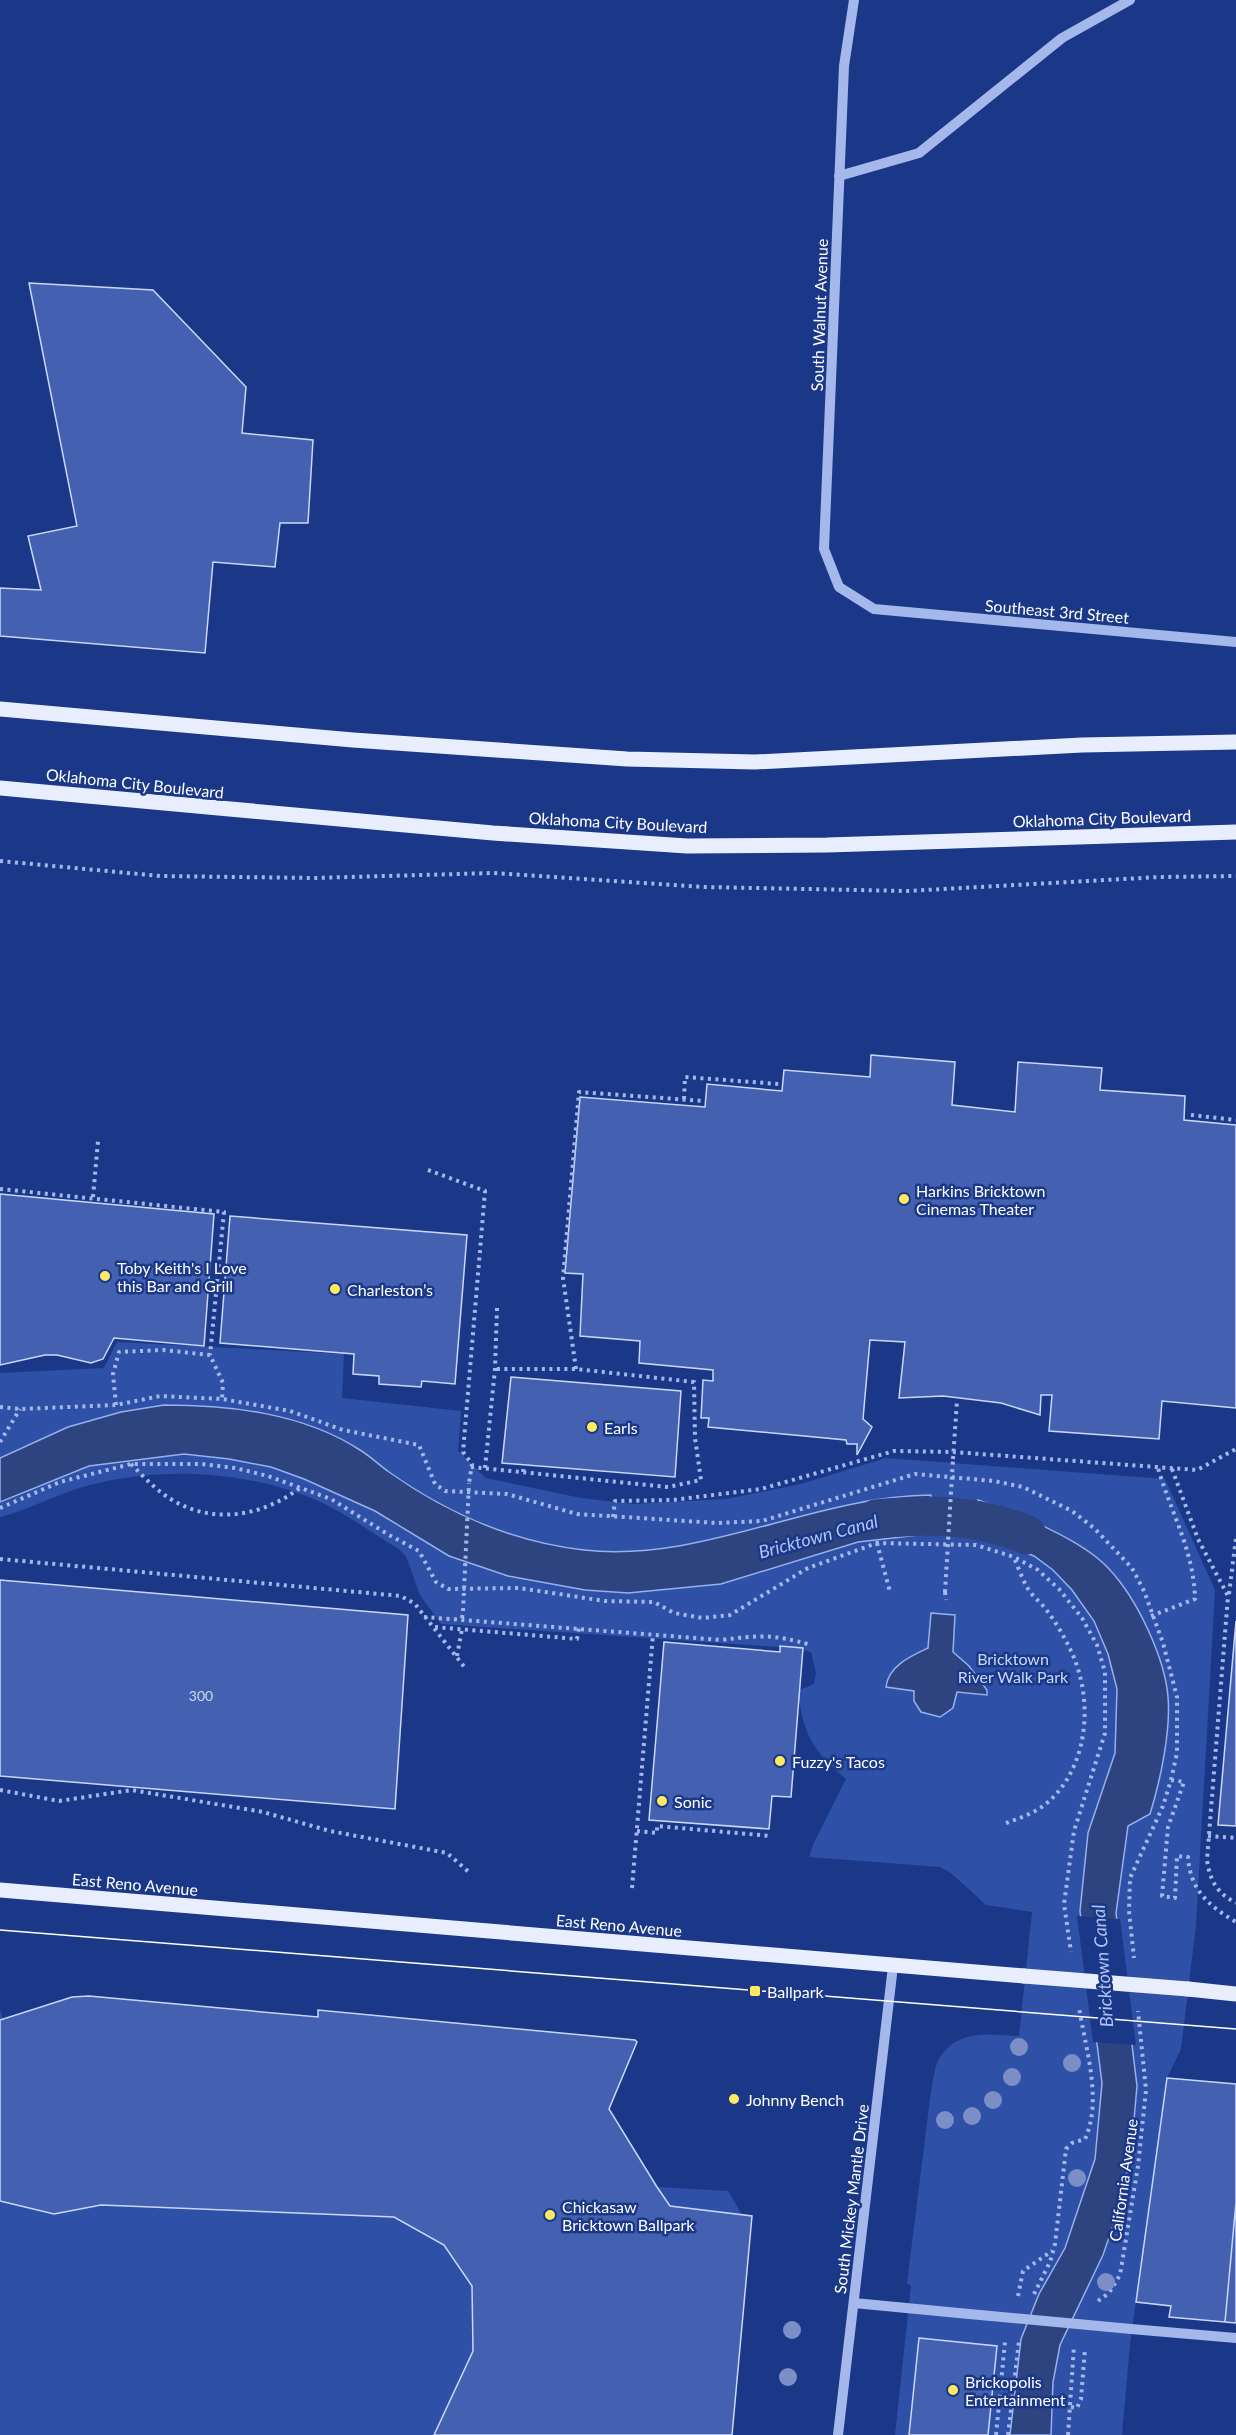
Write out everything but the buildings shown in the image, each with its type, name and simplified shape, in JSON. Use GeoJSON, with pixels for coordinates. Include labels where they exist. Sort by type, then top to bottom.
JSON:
{"type":"FeatureCollection","features":[{"type":"Feature","properties":{"kind":"main road"},"geometry":{"type":"LineString","coordinates":[[0,709],[353,740],[627,759],[755,762],[1082,745],[1236,742]]}},
{"type":"Feature","properties":{"kind":"main road","name":"Oklahoma City Boulevard"},"geometry":{"type":"LineString","coordinates":[[0,788],[471,831],[687,846],[839,845],[1236,832]]}},
{"type":"Feature","properties":{"kind":"main road","name":"East Reno Avenue"},"geometry":{"type":"LineString","coordinates":[[0,1890],[1236,1994]]}},
{"type":"Feature","properties":{"kind":"street","name":"South Walnut Avenue"},"geometry":{"type":"LineString","coordinates":[[854,0],[844,66],[824,549],[839,587],[874,609]]}},
{"type":"Feature","properties":{"kind":"street"},"geometry":{"type":"LineString","coordinates":[[839,177],[920,153],[1062,38],[1130,0]]}},
{"type":"Feature","properties":{"kind":"street","name":"Southeast 3rd Street"},"geometry":{"type":"LineString","coordinates":[[874,609],[1236,642]]}},
{"type":"Feature","properties":{"kind":"street","name":"South Mickey Mantle Drive"},"geometry":{"type":"LineString","coordinates":[[838,2435],[893,1966]]}},
{"type":"Feature","properties":{"kind":"street"},"geometry":{"type":"LineString","coordinates":[[854,2303],[1236,2338]]}},
{"type":"Feature","properties":{"kind":"path"},"geometry":{"type":"LineString","coordinates":[[0,861],[160,876],[313,878],[494,873],[704,887],[895,890],[1159,877],[1236,876]]}},
{"type":"Feature","properties":{"kind":"path"},"geometry":{"type":"LineString","coordinates":[[684,1099],[685,1077],[779,1084]]}},
{"type":"Feature","properties":{"kind":"path"},"geometry":{"type":"LineString","coordinates":[[576,1369],[563,1278],[579,1092],[704,1101]]}},
{"type":"Feature","properties":{"kind":"path"},"geometry":{"type":"LineString","coordinates":[[1191,1115],[1236,1120]]}},
{"type":"Feature","properties":{"kind":"path"},"geometry":{"type":"LineString","coordinates":[[93,1197],[98,1141]]}},
{"type":"Feature","properties":{"kind":"path"},"geometry":{"type":"LineString","coordinates":[[428,1170],[485,1191],[463,1452],[471,1467],[462,1618]]}},
{"type":"Feature","properties":{"kind":"path"},"geometry":{"type":"LineString","coordinates":[[0,1189],[224,1212],[210,1355],[223,1383],[222,1399]]}},
{"type":"Feature","properties":{"kind":"path"},"geometry":{"type":"LineString","coordinates":[[485,1468],[495,1369],[497,1308]]}},
{"type":"Feature","properties":{"kind":"path"},"geometry":{"type":"LineString","coordinates":[[116,1405],[113,1374],[119,1352],[163,1350],[210,1355]]}},
{"type":"Feature","properties":{"kind":"path"},"geometry":{"type":"LineString","coordinates":[[471,1467],[668,1487],[701,1480],[695,1438],[694,1382],[576,1369],[495,1369]]}},
{"type":"Feature","properties":{"kind":"path"},"geometry":{"type":"LineString","coordinates":[[0,1407],[20,1409],[116,1405],[160,1396],[222,1399],[290,1411],[343,1430],[419,1445],[435,1484],[445,1491],[507,1494],[577,1514],[717,1523],[762,1521],[915,1474],[994,1481],[1023,1487],[1047,1497],[1072,1511],[1094,1528],[1132,1568],[1144,1591],[1151,1616],[1169,1660],[1177,1697],[1176,1753],[1171,1779],[1163,1806],[1130,1878],[1129,1911],[1134,1959]]}},
{"type":"Feature","properties":{"kind":"path"},"geometry":{"type":"LineString","coordinates":[[946,1600],[957,1401]]}},
{"type":"Feature","properties":{"kind":"path"},"geometry":{"type":"LineString","coordinates":[[0,1442],[20,1409]]}},
{"type":"Feature","properties":{"kind":"path"},"geometry":{"type":"LineString","coordinates":[[613,1517],[615,1501],[673,1500],[761,1489],[894,1451],[953,1452],[1197,1470],[1236,1449]]}},
{"type":"Feature","properties":{"kind":"path"},"geometry":{"type":"LineString","coordinates":[[131,1464],[162,1494],[206,1513],[233,1516],[261,1511],[302,1487]]}},
{"type":"Feature","properties":{"kind":"path"},"geometry":{"type":"LineString","coordinates":[[0,1508],[60,1482],[131,1464],[202,1464],[235,1468],[302,1487],[332,1499],[419,1551],[436,1582],[448,1589],[519,1588],[605,1601],[654,1602],[674,1613],[703,1618],[730,1615],[808,1568],[877,1543],[976,1545],[1014,1557],[1038,1570],[1059,1589],[1082,1618],[1097,1645],[1105,1672],[1105,1733],[1074,1831],[1064,1904],[1073,1962]]}},
{"type":"Feature","properties":{"kind":"path"},"geometry":{"type":"LineString","coordinates":[[523,1472],[524,1465]]}},
{"type":"Feature","properties":{"kind":"path"},"geometry":{"type":"LineString","coordinates":[[1151,1616],[1195,1599],[1194,1574],[1184,1534],[1158,1468]]}},
{"type":"Feature","properties":{"kind":"path"},"geometry":{"type":"LineString","coordinates":[[1172,1469],[1198,1539],[1228,1596]]}},
{"type":"Feature","properties":{"kind":"path"},"geometry":{"type":"LineString","coordinates":[[1236,1538],[1228,1596],[1207,1860],[1210,1879],[1223,1896],[1236,1903]]}},
{"type":"Feature","properties":{"kind":"path"},"geometry":{"type":"LineString","coordinates":[[877,1543],[891,1592]]}},
{"type":"Feature","properties":{"kind":"path"},"geometry":{"type":"LineString","coordinates":[[1006,1824],[1033,1813],[1047,1803],[1061,1788],[1072,1772],[1080,1753],[1083,1731],[1081,1682],[1072,1652],[1045,1608],[1028,1588],[1014,1557]]}},
{"type":"Feature","properties":{"kind":"path"},"geometry":{"type":"LineString","coordinates":[[0,1559],[401,1596],[415,1604],[466,1670]]}},
{"type":"Feature","properties":{"kind":"path"},"geometry":{"type":"LineString","coordinates":[[423,1617],[462,1618],[721,1640],[755,1635],[779,1635],[811,1645]]}},
{"type":"Feature","properties":{"kind":"path"},"geometry":{"type":"LineString","coordinates":[[435,1627],[577,1639],[579,1628]]}},
{"type":"Feature","properties":{"kind":"path"},"geometry":{"type":"LineString","coordinates":[[457,1657],[462,1629]]}},
{"type":"Feature","properties":{"kind":"path"},"geometry":{"type":"LineString","coordinates":[[632,1887],[653,1634]]}},
{"type":"Feature","properties":{"kind":"path"},"geometry":{"type":"LineString","coordinates":[[1171,1779],[1184,1782],[1168,1827],[1162,1896],[1175,1898],[1177,1856],[1188,1857],[1188,1872],[1193,1885],[1204,1900],[1236,1922]]}},
{"type":"Feature","properties":{"kind":"path"},"geometry":{"type":"LineString","coordinates":[[0,1790],[59,1801],[132,1790],[263,1812],[330,1831],[447,1853],[470,1873]]}},
{"type":"Feature","properties":{"kind":"path"},"geometry":{"type":"LineString","coordinates":[[636,1832],[657,1833],[657,1826],[771,1836]]}},
{"type":"Feature","properties":{"kind":"path"},"geometry":{"type":"LineString","coordinates":[[1208,1836],[1236,1838]]}},
{"type":"Feature","properties":{"kind":"path"},"geometry":{"type":"LineString","coordinates":[[1030,2301],[1053,2251],[1066,2149],[1072,2143],[1085,2139],[1090,2129],[1092,2081],[1078,1998]]}},
{"type":"Feature","properties":{"kind":"path","name":"California Avenue"},"geometry":{"type":"LineString","coordinates":[[1095,2303],[1110,2293],[1120,2275],[1138,2166],[1146,2090],[1138,2006]]}},
{"type":"Feature","properties":{"kind":"path"},"geometry":{"type":"LineString","coordinates":[[1018,2303],[1021,2274],[1044,2255],[1053,2251]]}},
{"type":"Feature","properties":{"kind":"path"},"geometry":{"type":"LineString","coordinates":[[996,2435],[1007,2317]]}},
{"type":"Feature","properties":{"kind":"path"},"geometry":{"type":"LineString","coordinates":[[1008,2435],[1021,2330]]}},
{"type":"Feature","properties":{"kind":"path"},"geometry":{"type":"LineString","coordinates":[[1068,2435],[1071,2407],[1069,2392],[1075,2340]]}},
{"type":"Feature","properties":{"kind":"path"},"geometry":{"type":"LineString","coordinates":[[1071,2407],[1077,2408],[1081,2399],[1086,2340]]}},
{"type":"Feature","properties":{"kind":"green space","name":"Bricktown River Walk Park"},"geometry":{"type":"Polygon","coordinates":[[[117,1342],[344,1354],[342,1398],[461,1411],[458,1451],[486,1478],[581,1498],[633,1504],[726,1499],[801,1484],[886,1458],[1165,1479],[1215,1590],[1196,1925],[1181,2049],[1167,2078],[1130,2344],[1122,2435],[895,2435],[911,2286],[907,2283],[935,2071],[946,2049],[964,2038],[985,2034],[1019,2036],[1032,1912],[986,1905],[951,1873],[940,1867],[809,1857],[846,1779],[825,1760],[812,1741],[803,1719],[798,1691],[814,1684],[816,1672],[811,1652],[781,1645],[780,1647],[441,1624],[420,1595],[406,1556],[400,1550],[347,1516],[314,1499],[260,1482],[232,1477],[174,1474],[117,1479],[79,1488],[0,1517],[0,1373],[104,1368],[117,1342]]]}},
{"type":"Feature","properties":{"kind":"green space","name":"Chickasaw Bricktown Ballpark"},"geometry":{"type":"Polygon","coordinates":[[[89,1996],[317,2017],[318,2010],[635,2040],[637,2042],[609,2109],[657,2187],[728,2191],[741,2213],[752,2216],[732,2435],[0,2435],[0,2009],[3,2019],[72,1997],[89,1996]]]}},
{"type":"Feature","properties":{"kind":"water"},"geometry":{"type":"Polygon","coordinates":[[[164,1405],[240,1409],[315,1427],[360,1450],[411,1487],[457,1513],[506,1533],[558,1546],[584,1550],[628,1551],[672,1547],[715,1539],[843,1506],[887,1498],[931,1495],[927,1534],[858,1542],[721,1584],[628,1593],[585,1590],[508,1576],[449,1556],[375,1511],[304,1479],[271,1467],[229,1459],[184,1454],[89,1466],[0,1502],[0,1458],[68,1427],[121,1412],[164,1405]]]}},
{"type":"Feature","properties":{"kind":"water"},"geometry":{"type":"Polygon","coordinates":[[[978,1500],[1030,1520],[1067,1538],[1084,1548],[1110,1570],[1130,1597],[1148,1630],[1161,1665],[1168,1697],[1168,1725],[1157,1787],[1150,1814],[1128,1826],[1116,1913],[1137,2086],[1131,2154],[1118,2211],[1103,2255],[1060,2345],[1053,2382],[1051,2435],[1010,2435],[1021,2339],[1039,2294],[1065,2248],[1095,2159],[1102,2083],[1080,1911],[1088,1833],[1115,1753],[1117,1689],[1108,1654],[1094,1621],[1072,1590],[1053,1570],[1034,1556],[975,1533],[978,1500]]]}},
{"type":"Feature","properties":{"kind":"water"},"geometry":{"type":"Polygon","coordinates":[[[931,1613],[955,1615],[953,1652],[969,1666],[987,1690],[987,1695],[957,1692],[953,1708],[940,1717],[921,1712],[914,1701],[914,1691],[886,1687],[891,1673],[901,1663],[928,1648],[931,1613]]]}},
{"type":"Feature","properties":{"kind":"pier"},"geometry":{"type":"Polygon","coordinates":[[[1077,1916],[1120,1919],[1136,2045],[1093,2042],[1077,1916]]]}},
{"type":"Feature","properties":{"kind":"waterway","name":"Bricktown Canal"},"geometry":{"type":"LineString","coordinates":[[876,1519],[915,1516],[953,1517],[990,1523],[1027,1535]]}},
{"type":"Feature","properties":{"kind":"tram line"},"geometry":{"type":"LineString","coordinates":[[0,1930],[1236,2029]]}},
{"type":"Feature","properties":{"kind":"place","name":"Harkins Bricktown Cinemas Theater"},"geometry":{"type":"Point","coordinates":[904,1199]}},
{"type":"Feature","properties":{"kind":"place","name":"Toby Keith's I Love this Bar and Grill"},"geometry":{"type":"Point","coordinates":[105,1276]}},
{"type":"Feature","properties":{"kind":"place","name":"Charleston’s"},"geometry":{"type":"Point","coordinates":[335,1289]}},
{"type":"Feature","properties":{"kind":"place","name":"Earls"},"geometry":{"type":"Point","coordinates":[592,1427]}},
{"type":"Feature","properties":{"kind":"place","name":"Fuzzy's Tacos"},"geometry":{"type":"Point","coordinates":[780,1761]}},
{"type":"Feature","properties":{"kind":"place","name":"Sonic"},"geometry":{"type":"Point","coordinates":[662,1801]}},
{"type":"Feature","properties":{"kind":"place","name":"Ballpark"},"geometry":{"type":"Point","coordinates":[755,1991]}},
{"type":"Feature","properties":{"kind":"place","name":"Johnny Bench"},"geometry":{"type":"Point","coordinates":[734,2099]}},
{"type":"Feature","properties":{"kind":"place","name":"Chickasaw Bricktown Ballpark"},"geometry":{"type":"Point","coordinates":[550,2215]}},
{"type":"Feature","properties":{"kind":"place","name":"Brickopolis Entertainment"},"geometry":{"type":"Point","coordinates":[953,2390]}}]}
